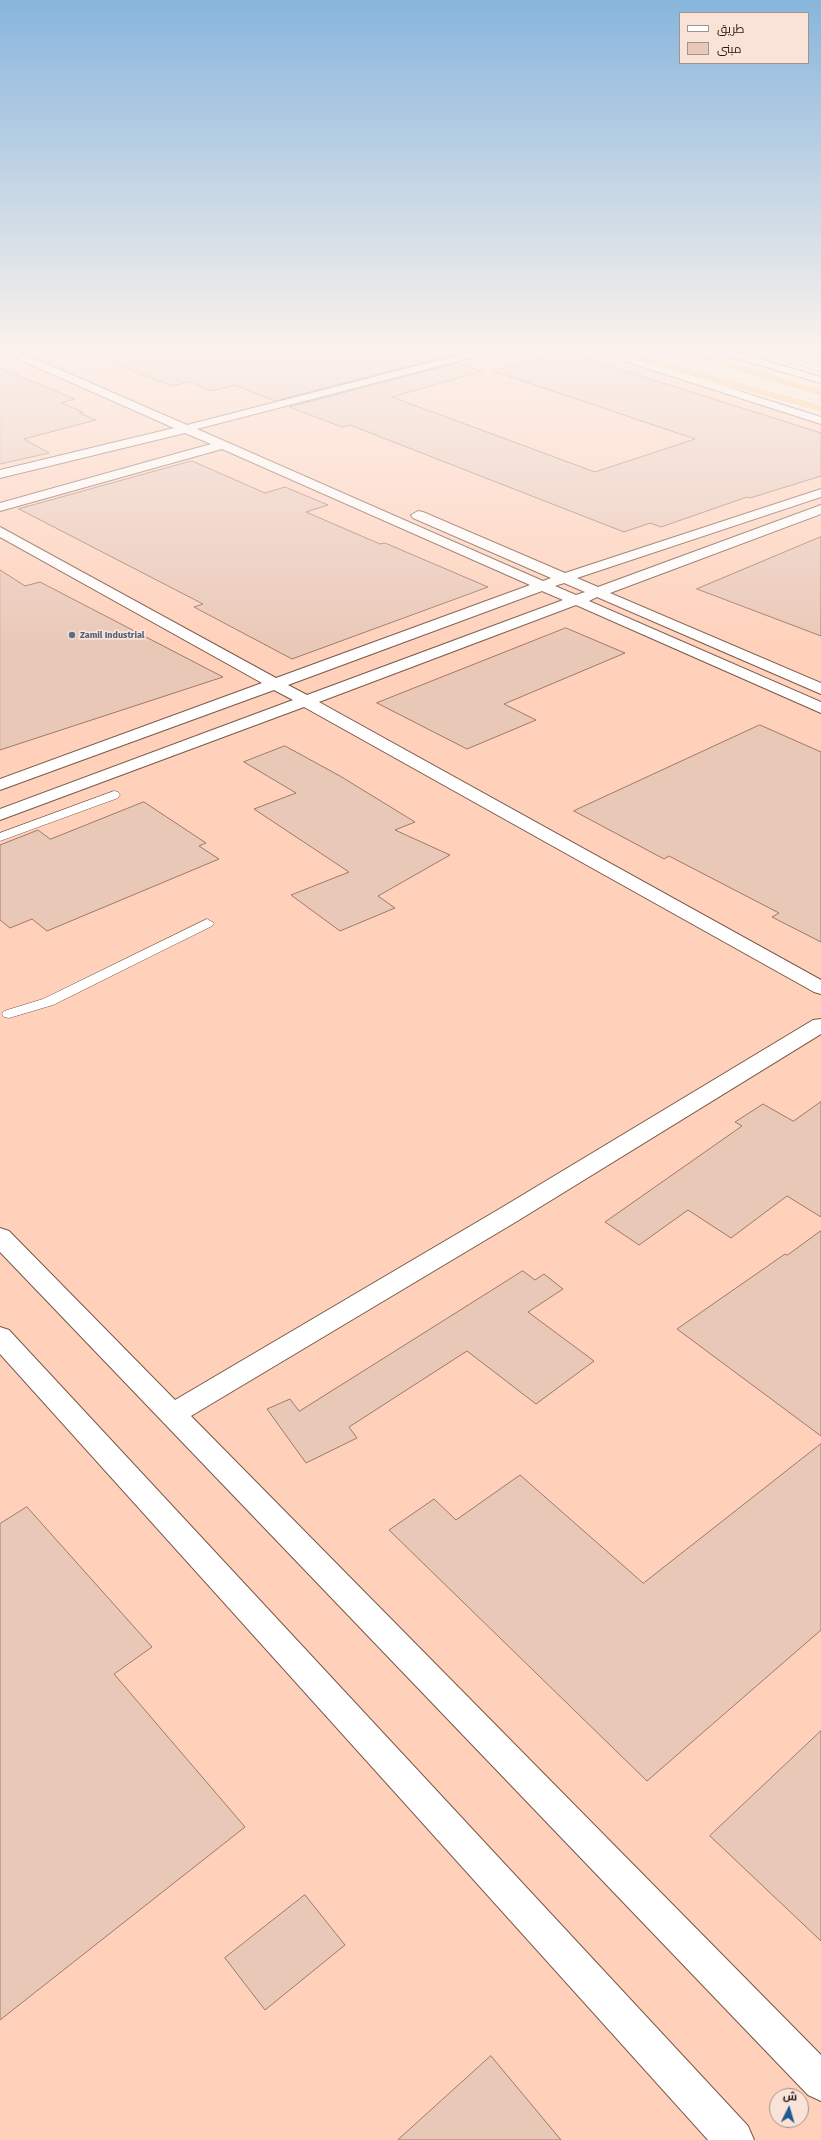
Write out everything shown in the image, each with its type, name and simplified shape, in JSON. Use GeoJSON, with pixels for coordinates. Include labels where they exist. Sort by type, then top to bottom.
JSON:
{"type":"FeatureCollection","features":[{"type":"Feature","properties":{"kind":"street"},"geometry":{"type":"LineString","coordinates":[[0,474],[109,447]]}},
{"type":"Feature","properties":{"kind":"street"},"geometry":{"type":"LineString","coordinates":[[0,507],[215,447]]}},
{"type":"Feature","properties":{"kind":"street"},"geometry":{"type":"LineString","coordinates":[[226,447],[821,708]]}},
{"type":"Feature","properties":{"kind":"street"},"geometry":{"type":"LineString","coordinates":[[259,447],[278,455]]}},
{"type":"Feature","properties":{"kind":"street"},"geometry":{"type":"LineString","coordinates":[[0,785],[541,586],[821,493]]}},
{"type":"Feature","properties":{"kind":"street"},"geometry":{"type":"LineString","coordinates":[[403,508],[821,689]]}},
{"type":"Feature","properties":{"kind":"street"},"geometry":{"type":"LineString","coordinates":[[0,815],[596,591],[821,509]]}},
{"type":"Feature","properties":{"kind":"street"},"geometry":{"type":"LineString","coordinates":[[0,531],[821,988]]}},
{"type":"Feature","properties":{"kind":"street"},"geometry":{"type":"LineString","coordinates":[[173,1414],[510,1214],[821,1025]]}},
{"type":"Feature","properties":{"kind":"street"},"geometry":{"type":"LineString","coordinates":[[0,1237],[821,2082]]}},
{"type":"Feature","properties":{"kind":"street"},"geometry":{"type":"LineString","coordinates":[[0,1337],[734,2140]]}},
{"type":"Feature","properties":{"kind":"lane"},"geometry":{"type":"LineString","coordinates":[[0,837],[114,794]]}},
{"type":"Feature","properties":{"kind":"lane"},"geometry":{"type":"LineString","coordinates":[[3,1012],[48,1002],[208,923]]}},
{"type":"Feature","properties":{"kind":"shaded area"},"geometry":{"type":"Polygon","coordinates":[[[0,447],[821,447],[821,2140],[0,2140],[0,447]]]}},
{"type":"Feature","properties":{"kind":"building"},"geometry":{"type":"Polygon","coordinates":[[[0,447],[38,447],[49,453],[0,464],[0,447]]]}},
{"type":"Feature","properties":{"kind":"building"},"geometry":{"type":"Polygon","coordinates":[[[406,447],[527,447],[595,472],[671,447],[821,447],[821,476],[750,498],[747,497],[661,527],[650,523],[624,532],[406,447]]]}},
{"type":"Feature","properties":{"kind":"building"},"geometry":{"type":"Polygon","coordinates":[[[192,461],[265,493],[285,487],[328,505],[306,512],[380,544],[385,543],[488,587],[292,659],[194,607],[203,604],[19,509],[192,461]]]}},
{"type":"Feature","properties":{"kind":"building"},"geometry":{"type":"Polygon","coordinates":[[[821,537],[821,636],[697,589],[821,537]]]}},
{"type":"Feature","properties":{"kind":"building","name":"Zamil Industrial"},"geometry":{"type":"Polygon","coordinates":[[[0,570],[25,586],[40,582],[223,677],[0,750],[0,570]]]}},
{"type":"Feature","properties":{"kind":"building"},"geometry":{"type":"Polygon","coordinates":[[[566,628],[625,653],[504,704],[536,720],[467,749],[377,703],[566,628]]]}},
{"type":"Feature","properties":{"kind":"building"},"geometry":{"type":"Polygon","coordinates":[[[760,725],[821,752],[821,942],[772,917],[779,913],[669,856],[664,859],[574,811],[760,725]]]}},
{"type":"Feature","properties":{"kind":"building"},"geometry":{"type":"Polygon","coordinates":[[[285,746],[340,776],[415,822],[395,830],[450,855],[378,896],[395,908],[340,931],[291,895],[349,872],[254,809],[296,793],[244,762],[285,746]]]}},
{"type":"Feature","properties":{"kind":"building"},"geometry":{"type":"Polygon","coordinates":[[[144,802],[206,843],[199,846],[219,859],[47,931],[32,919],[10,928],[0,920],[0,845],[38,830],[50,839],[144,802]]]}},
{"type":"Feature","properties":{"kind":"building"},"geometry":{"type":"Polygon","coordinates":[[[821,1102],[821,1217],[787,1196],[731,1238],[688,1210],[639,1245],[605,1222],[742,1126],[735,1122],[763,1104],[793,1121],[821,1102]]]}},
{"type":"Feature","properties":{"kind":"building"},"geometry":{"type":"Polygon","coordinates":[[[821,1231],[821,1436],[677,1329],[785,1254],[787,1255],[821,1231]]]}},
{"type":"Feature","properties":{"kind":"building"},"geometry":{"type":"Polygon","coordinates":[[[523,1271],[535,1280],[544,1274],[563,1289],[528,1312],[594,1361],[536,1404],[467,1351],[349,1427],[357,1438],[306,1463],[267,1409],[290,1399],[299,1411],[523,1271]]]}},
{"type":"Feature","properties":{"kind":"building"},"geometry":{"type":"Polygon","coordinates":[[[821,1444],[821,1630],[647,1781],[389,1530],[434,1499],[456,1520],[520,1475],[643,1583],[821,1444]]]}},
{"type":"Feature","properties":{"kind":"building"},"geometry":{"type":"Polygon","coordinates":[[[27,1507],[152,1647],[114,1674],[245,1827],[0,2020],[0,1524],[27,1507]]]}},
{"type":"Feature","properties":{"kind":"building"},"geometry":{"type":"Polygon","coordinates":[[[821,1731],[821,1941],[710,1836],[821,1731]]]}},
{"type":"Feature","properties":{"kind":"building"},"geometry":{"type":"Polygon","coordinates":[[[305,1895],[345,1945],[265,2010],[225,1958],[305,1895]]]}},
{"type":"Feature","properties":{"kind":"building"},"geometry":{"type":"Polygon","coordinates":[[[491,2056],[561,2140],[398,2140],[491,2056]]]}},
{"type":"Feature","properties":{"kind":"place","name":"Zamil Industrial"},"geometry":{"type":"Point","coordinates":[72,635]}}]}
